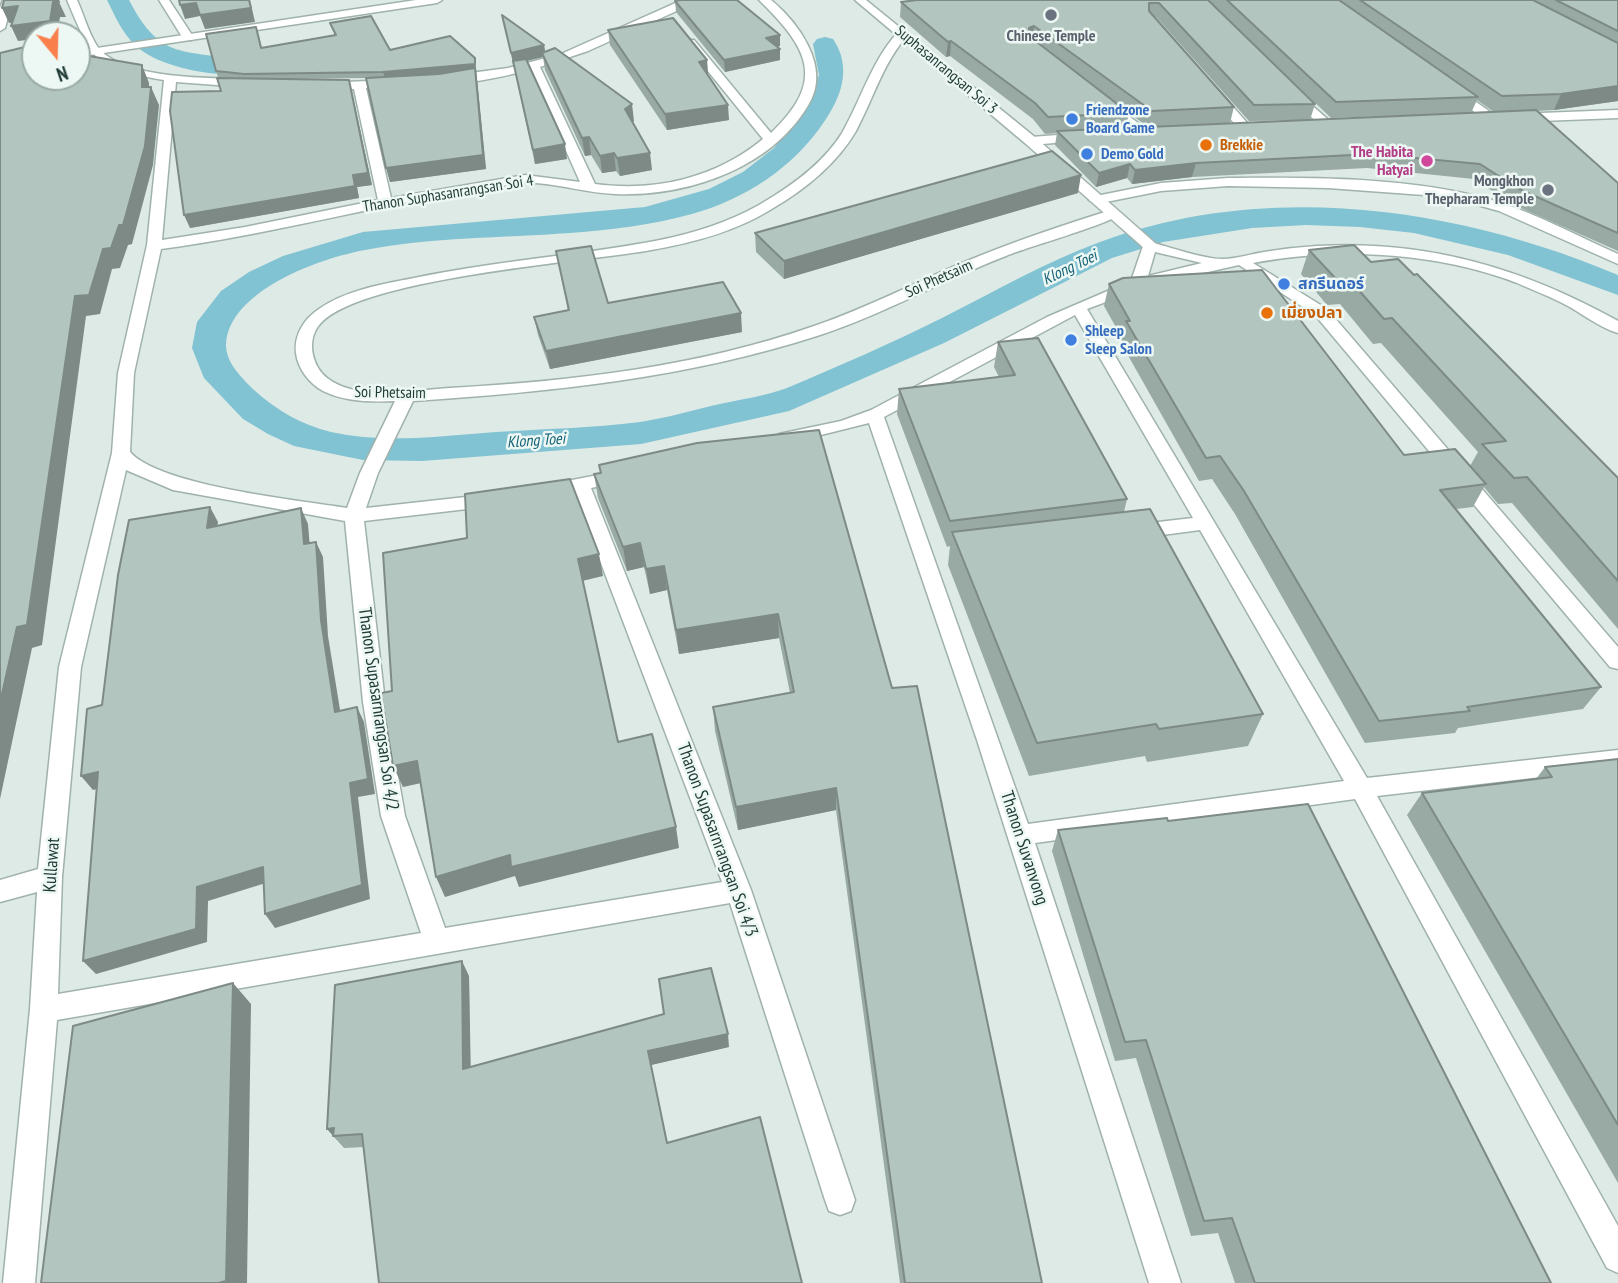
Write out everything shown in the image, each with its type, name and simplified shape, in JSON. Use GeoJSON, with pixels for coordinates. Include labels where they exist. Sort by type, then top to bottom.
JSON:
{"type":"FeatureCollection","features":[{"type":"Feature","properties":{"kind":"street"},"geometry":{"type":"LineString","coordinates":[[72,0],[94,51],[118,65],[170,78],[254,84]]}},
{"type":"Feature","properties":{"kind":"street"},"geometry":{"type":"LineString","coordinates":[[164,0],[188,38]]}},
{"type":"Feature","properties":{"kind":"street"},"geometry":{"type":"LineString","coordinates":[[91,52],[437,0]]}},
{"type":"Feature","properties":{"kind":"street"},"geometry":{"type":"LineString","coordinates":[[428,82],[534,66],[605,41],[664,10],[696,0]]}},
{"type":"Feature","properties":{"kind":"street","name":"Thanon Suphasanrangsan Soi 4"},"geometry":{"type":"LineString","coordinates":[[154,246],[271,227],[385,202],[528,178],[590,188],[634,190],[699,179],[735,165],[770,140],[796,113],[812,82],[806,50],[780,15],[764,0]]}},
{"type":"Feature","properties":{"kind":"street","name":"Suphasanrangsan Soi 3"},"geometry":{"type":"LineString","coordinates":[[860,0],[1031,141],[1150,246]]}},
{"type":"Feature","properties":{"kind":"street"},"geometry":{"type":"LineString","coordinates":[[0,28],[7,2]]}},
{"type":"Feature","properties":{"kind":"street"},"geometry":{"type":"LineString","coordinates":[[664,10],[673,21]]}},
{"type":"Feature","properties":{"kind":"street"},"geometry":{"type":"LineString","coordinates":[[682,32],[770,140]]}},
{"type":"Feature","properties":{"kind":"street","name":"Soi Phetsaim"},"geometry":{"type":"LineString","coordinates":[[902,34],[877,64],[850,128],[825,162],[789,192],[726,228],[670,243],[405,284],[336,306],[323,313],[308,330],[304,346],[306,363],[323,384],[347,393],[407,395],[490,391],[608,380],[757,348],[820,330],[1043,236],[1117,218]]}},
{"type":"Feature","properties":{"kind":"street"},"geometry":{"type":"LineString","coordinates":[[534,66],[590,188]]}},
{"type":"Feature","properties":{"kind":"street","name":"Kullawat"},"geometry":{"type":"LineString","coordinates":[[19,1283],[44,1009],[50,877],[69,667],[121,453],[126,373],[154,246],[170,78]]}},
{"type":"Feature","properties":{"kind":"street"},"geometry":{"type":"LineString","coordinates":[[1278,78],[1327,126]]}},
{"type":"Feature","properties":{"kind":"street"},"geometry":{"type":"LineString","coordinates":[[1437,78],[1492,119]]}},
{"type":"Feature","properties":{"kind":"street"},"geometry":{"type":"LineString","coordinates":[[1203,80],[1246,129]]}},
{"type":"Feature","properties":{"kind":"street"},"geometry":{"type":"LineString","coordinates":[[313,86],[401,84]]}},
{"type":"Feature","properties":{"kind":"street"},"geometry":{"type":"LineString","coordinates":[[360,87],[385,202]]}},
{"type":"Feature","properties":{"kind":"street"},"geometry":{"type":"LineString","coordinates":[[1031,141],[1151,133],[1094,94]]}},
{"type":"Feature","properties":{"kind":"street"},"geometry":{"type":"LineString","coordinates":[[1476,120],[1618,114]]}},
{"type":"Feature","properties":{"kind":"street"},"geometry":{"type":"LineString","coordinates":[[1097,200],[1132,192],[1238,183],[1342,185],[1450,195],[1502,208],[1618,260]]}},
{"type":"Feature","properties":{"kind":"street"},"geometry":{"type":"LineString","coordinates":[[1137,285],[1150,246],[1219,264]]}},
{"type":"Feature","properties":{"kind":"street"},"geometry":{"type":"LineString","coordinates":[[769,442],[875,416],[1114,291],[1274,253],[1392,249],[1432,255],[1530,283],[1576,303],[1618,328]]}},
{"type":"Feature","properties":{"kind":"street"},"geometry":{"type":"LineString","coordinates":[[1238,260],[1321,312],[1618,661]]}},
{"type":"Feature","properties":{"kind":"street"},"geometry":{"type":"LineString","coordinates":[[1079,308],[1361,788],[1618,1257]]}},
{"type":"Feature","properties":{"kind":"street","name":"Thanon Supasarnrangsan Soi 4/2"},"geometry":{"type":"LineString","coordinates":[[407,395],[369,473],[354,516],[374,702],[393,816],[436,940]]}},
{"type":"Feature","properties":{"kind":"street","name":"Thanon Suvanvong"},"geometry":{"type":"LineString","coordinates":[[875,416],[934,558],[1165,1283]]}},
{"type":"Feature","properties":{"kind":"street"},"geometry":{"type":"LineString","coordinates":[[121,453],[133,467],[173,484],[354,516],[519,496],[581,486],[648,470]]}},
{"type":"Feature","properties":{"kind":"street","name":"Thanon Supasarnrangsan Soi 4/3"},"geometry":{"type":"LineString","coordinates":[[581,486],[738,890],[840,1200]]}},
{"type":"Feature","properties":{"kind":"street"},"geometry":{"type":"LineString","coordinates":[[1113,535],[1207,523]]}},
{"type":"Feature","properties":{"kind":"street"},"geometry":{"type":"LineString","coordinates":[[1021,835],[1361,788],[1618,760]]}},
{"type":"Feature","properties":{"kind":"street"},"geometry":{"type":"LineString","coordinates":[[0,891],[50,877]]}},
{"type":"Feature","properties":{"kind":"street"},"geometry":{"type":"LineString","coordinates":[[44,1009],[738,890]]}},
{"type":"Feature","properties":{"kind":"building"},"geometry":{"type":"Polygon","coordinates":[[[4,0],[59,2],[53,2],[50,21],[21,21],[21,25],[11,26],[18,6],[2,8],[4,0]]]}},
{"type":"Feature","properties":{"kind":"building"},"geometry":{"type":"Polygon","coordinates":[[[179,0],[249,0],[251,8],[200,15],[196,3],[180,5],[179,0]]]}},
{"type":"Feature","properties":{"kind":"building"},"geometry":{"type":"Polygon","coordinates":[[[737,0],[780,35],[766,38],[780,49],[724,60],[675,1],[737,0]]]}},
{"type":"Feature","properties":{"kind":"building"},"geometry":{"type":"Polygon","coordinates":[[[1208,0],[1315,104],[1254,105],[1159,3],[1149,3],[1149,11],[1234,107],[1152,111],[1034,26],[1029,28],[1029,36],[1129,113],[1048,117],[1035,103],[951,41],[948,42],[901,2],[1208,0]]]}},
{"type":"Feature","properties":{"kind":"building"},"geometry":{"type":"Polygon","coordinates":[[[1227,0],[1339,0],[1478,97],[1336,102],[1227,0]]]}},
{"type":"Feature","properties":{"kind":"building"},"geometry":{"type":"Polygon","coordinates":[[[1360,0],[1533,0],[1618,43],[1618,86],[1561,94],[1502,96],[1360,0]]]}},
{"type":"Feature","properties":{"kind":"building"},"geometry":{"type":"Polygon","coordinates":[[[1556,0],[1618,0],[1618,31],[1556,0]]]}},
{"type":"Feature","properties":{"kind":"building"},"geometry":{"type":"Polygon","coordinates":[[[502,15],[544,45],[511,53],[502,15]]]}},
{"type":"Feature","properties":{"kind":"building"},"geometry":{"type":"Polygon","coordinates":[[[371,16],[390,50],[450,36],[475,58],[475,64],[383,72],[244,74],[216,71],[206,34],[256,27],[261,48],[336,35],[330,23],[371,16]]]}},
{"type":"Feature","properties":{"kind":"building"},"geometry":{"type":"Polygon","coordinates":[[[673,18],[707,60],[699,62],[728,105],[665,114],[608,30],[673,18]]]}},
{"type":"Feature","properties":{"kind":"building"},"geometry":{"type":"Polygon","coordinates":[[[21,48],[21,91],[91,91],[91,56],[142,65],[142,87],[151,87],[145,146],[123,225],[119,225],[111,248],[103,249],[89,295],[75,296],[27,625],[17,627],[0,703],[0,53],[21,48]]]}},
{"type":"Feature","properties":{"kind":"building"},"geometry":{"type":"Polygon","coordinates":[[[555,48],[632,104],[625,109],[650,153],[617,158],[614,153],[600,156],[589,137],[582,138],[542,53],[555,48]]]}},
{"type":"Feature","properties":{"kind":"building"},"geometry":{"type":"Polygon","coordinates":[[[526,59],[565,144],[533,150],[513,61],[526,59]]]}},
{"type":"Feature","properties":{"kind":"building"},"geometry":{"type":"Polygon","coordinates":[[[475,68],[483,155],[386,168],[366,78],[439,74],[475,68]]]}},
{"type":"Feature","properties":{"kind":"building"},"geometry":{"type":"Polygon","coordinates":[[[217,78],[349,80],[368,173],[353,175],[355,186],[184,215],[170,111],[172,92],[221,91],[217,78]]]}},
{"type":"Feature","properties":{"kind":"building"},"geometry":{"type":"Polygon","coordinates":[[[1536,110],[1618,183],[1618,233],[1519,189],[1480,164],[1372,154],[1196,163],[1135,170],[1130,164],[1099,173],[1057,131],[1536,110]]]}},
{"type":"Feature","properties":{"kind":"building"},"geometry":{"type":"Polygon","coordinates":[[[1052,151],[1081,175],[784,261],[755,233],[1052,151]]]}},
{"type":"Feature","properties":{"kind":"building"},"geometry":{"type":"Polygon","coordinates":[[[1354,245],[1371,262],[1398,259],[1414,275],[1417,274],[1618,478],[1618,581],[1527,477],[1514,478],[1482,444],[1506,441],[1392,318],[1384,319],[1349,279],[1337,280],[1309,250],[1354,245]]]}},
{"type":"Feature","properties":{"kind":"building"},"geometry":{"type":"Polygon","coordinates":[[[591,246],[608,303],[723,282],[741,313],[546,351],[534,317],[569,310],[556,251],[591,246]]]}},
{"type":"Feature","properties":{"kind":"building"},"geometry":{"type":"Polygon","coordinates":[[[1262,270],[1404,455],[1455,449],[1486,484],[1440,490],[1601,687],[1467,707],[1470,711],[1379,721],[1244,491],[1220,456],[1206,458],[1126,321],[1130,321],[1109,284],[1123,278],[1262,270]]]}},
{"type":"Feature","properties":{"kind":"building"},"geometry":{"type":"Polygon","coordinates":[[[1038,338],[1127,499],[950,521],[899,389],[1015,375],[998,342],[1038,338]]]}},
{"type":"Feature","properties":{"kind":"building"},"geometry":{"type":"Polygon","coordinates":[[[819,430],[892,688],[917,686],[1042,1283],[905,1283],[836,788],[736,807],[713,707],[794,692],[778,614],[676,630],[664,566],[646,569],[640,543],[623,547],[594,474],[601,473],[599,465],[697,443],[819,430]]]}},
{"type":"Feature","properties":{"kind":"building"},"geometry":{"type":"Polygon","coordinates":[[[570,479],[599,554],[578,559],[618,742],[652,734],[676,827],[511,867],[510,855],[436,877],[417,761],[393,766],[381,693],[392,691],[383,553],[467,538],[465,494],[570,479]]]}},
{"type":"Feature","properties":{"kind":"building"},"geometry":{"type":"Polygon","coordinates":[[[210,507],[207,528],[301,508],[304,544],[316,542],[321,620],[335,712],[357,707],[368,779],[350,783],[362,885],[265,914],[263,867],[197,887],[196,929],[83,961],[98,772],[81,776],[87,709],[102,705],[118,575],[129,520],[210,507]]]}},
{"type":"Feature","properties":{"kind":"building"},"geometry":{"type":"Polygon","coordinates":[[[1150,509],[1263,714],[1159,729],[1156,724],[1037,743],[952,532],[1150,509]]]}},
{"type":"Feature","properties":{"kind":"building"},"geometry":{"type":"Polygon","coordinates":[[[1618,759],[1618,1125],[1422,793],[1552,777],[1545,767],[1618,759]]]}},
{"type":"Feature","properties":{"kind":"building"},"geometry":{"type":"Polygon","coordinates":[[[1308,804],[1551,1283],[1255,1283],[1232,1218],[1204,1221],[1146,1040],[1125,1042],[1058,830],[1167,818],[1168,821],[1308,804]]]}},
{"type":"Feature","properties":{"kind":"building"},"geometry":{"type":"Polygon","coordinates":[[[462,961],[463,1069],[664,1014],[659,979],[711,968],[728,1034],[648,1051],[667,1143],[760,1117],[802,1283],[379,1283],[362,1134],[333,1136],[334,1128],[327,1129],[335,985],[462,961]]]}},
{"type":"Feature","properties":{"kind":"building"},"geometry":{"type":"Polygon","coordinates":[[[233,983],[226,1281],[41,1283],[73,1026],[233,983]]]}},
{"type":"Feature","properties":{"kind":"waterway","name":"Klong Toei"},"geometry":{"type":"LineString","coordinates":[[118,0],[134,30],[155,49],[180,59],[235,67]]}},
{"type":"Feature","properties":{"kind":"waterway","name":"Klong Toei"},"geometry":{"type":"LineString","coordinates":[[825,44],[832,65],[832,75],[822,104],[811,122],[783,154],[752,177],[719,195],[683,208],[645,216],[363,241],[294,262],[260,278],[232,298],[214,322],[209,348],[222,378],[256,411],[281,426],[307,437],[363,448],[422,449],[641,433],[769,405],[799,395],[932,336],[1058,271],[1113,247],[1175,231],[1252,219],[1306,216],[1414,224],[1519,248],[1570,265],[1618,286]]}},
{"type":"Feature","properties":{"kind":"place","name":"Chinese Temple"},"geometry":{"type":"Point","coordinates":[1051,15]}},
{"type":"Feature","properties":{"kind":"place","name":"Friendzone Board Game"},"geometry":{"type":"Point","coordinates":[1072,119]}},
{"type":"Feature","properties":{"kind":"place","name":"Brekkie"},"geometry":{"type":"Point","coordinates":[1206,145]}},
{"type":"Feature","properties":{"kind":"place","name":"Demo Gold"},"geometry":{"type":"Point","coordinates":[1087,154]}},
{"type":"Feature","properties":{"kind":"place","name":"The Habita Hatyai"},"geometry":{"type":"Point","coordinates":[1427,161]}},
{"type":"Feature","properties":{"kind":"place","name":"Mongkhon Thepharam Temple"},"geometry":{"type":"Point","coordinates":[1548,190]}},
{"type":"Feature","properties":{"kind":"place","name":"สกรีนดอร์"},"geometry":{"type":"Point","coordinates":[1284,284]}},
{"type":"Feature","properties":{"kind":"place","name":"เมี่ยงปลา"},"geometry":{"type":"Point","coordinates":[1267,313]}},
{"type":"Feature","properties":{"kind":"place","name":"Shleep Sleep Salon"},"geometry":{"type":"Point","coordinates":[1071,340]}}]}
